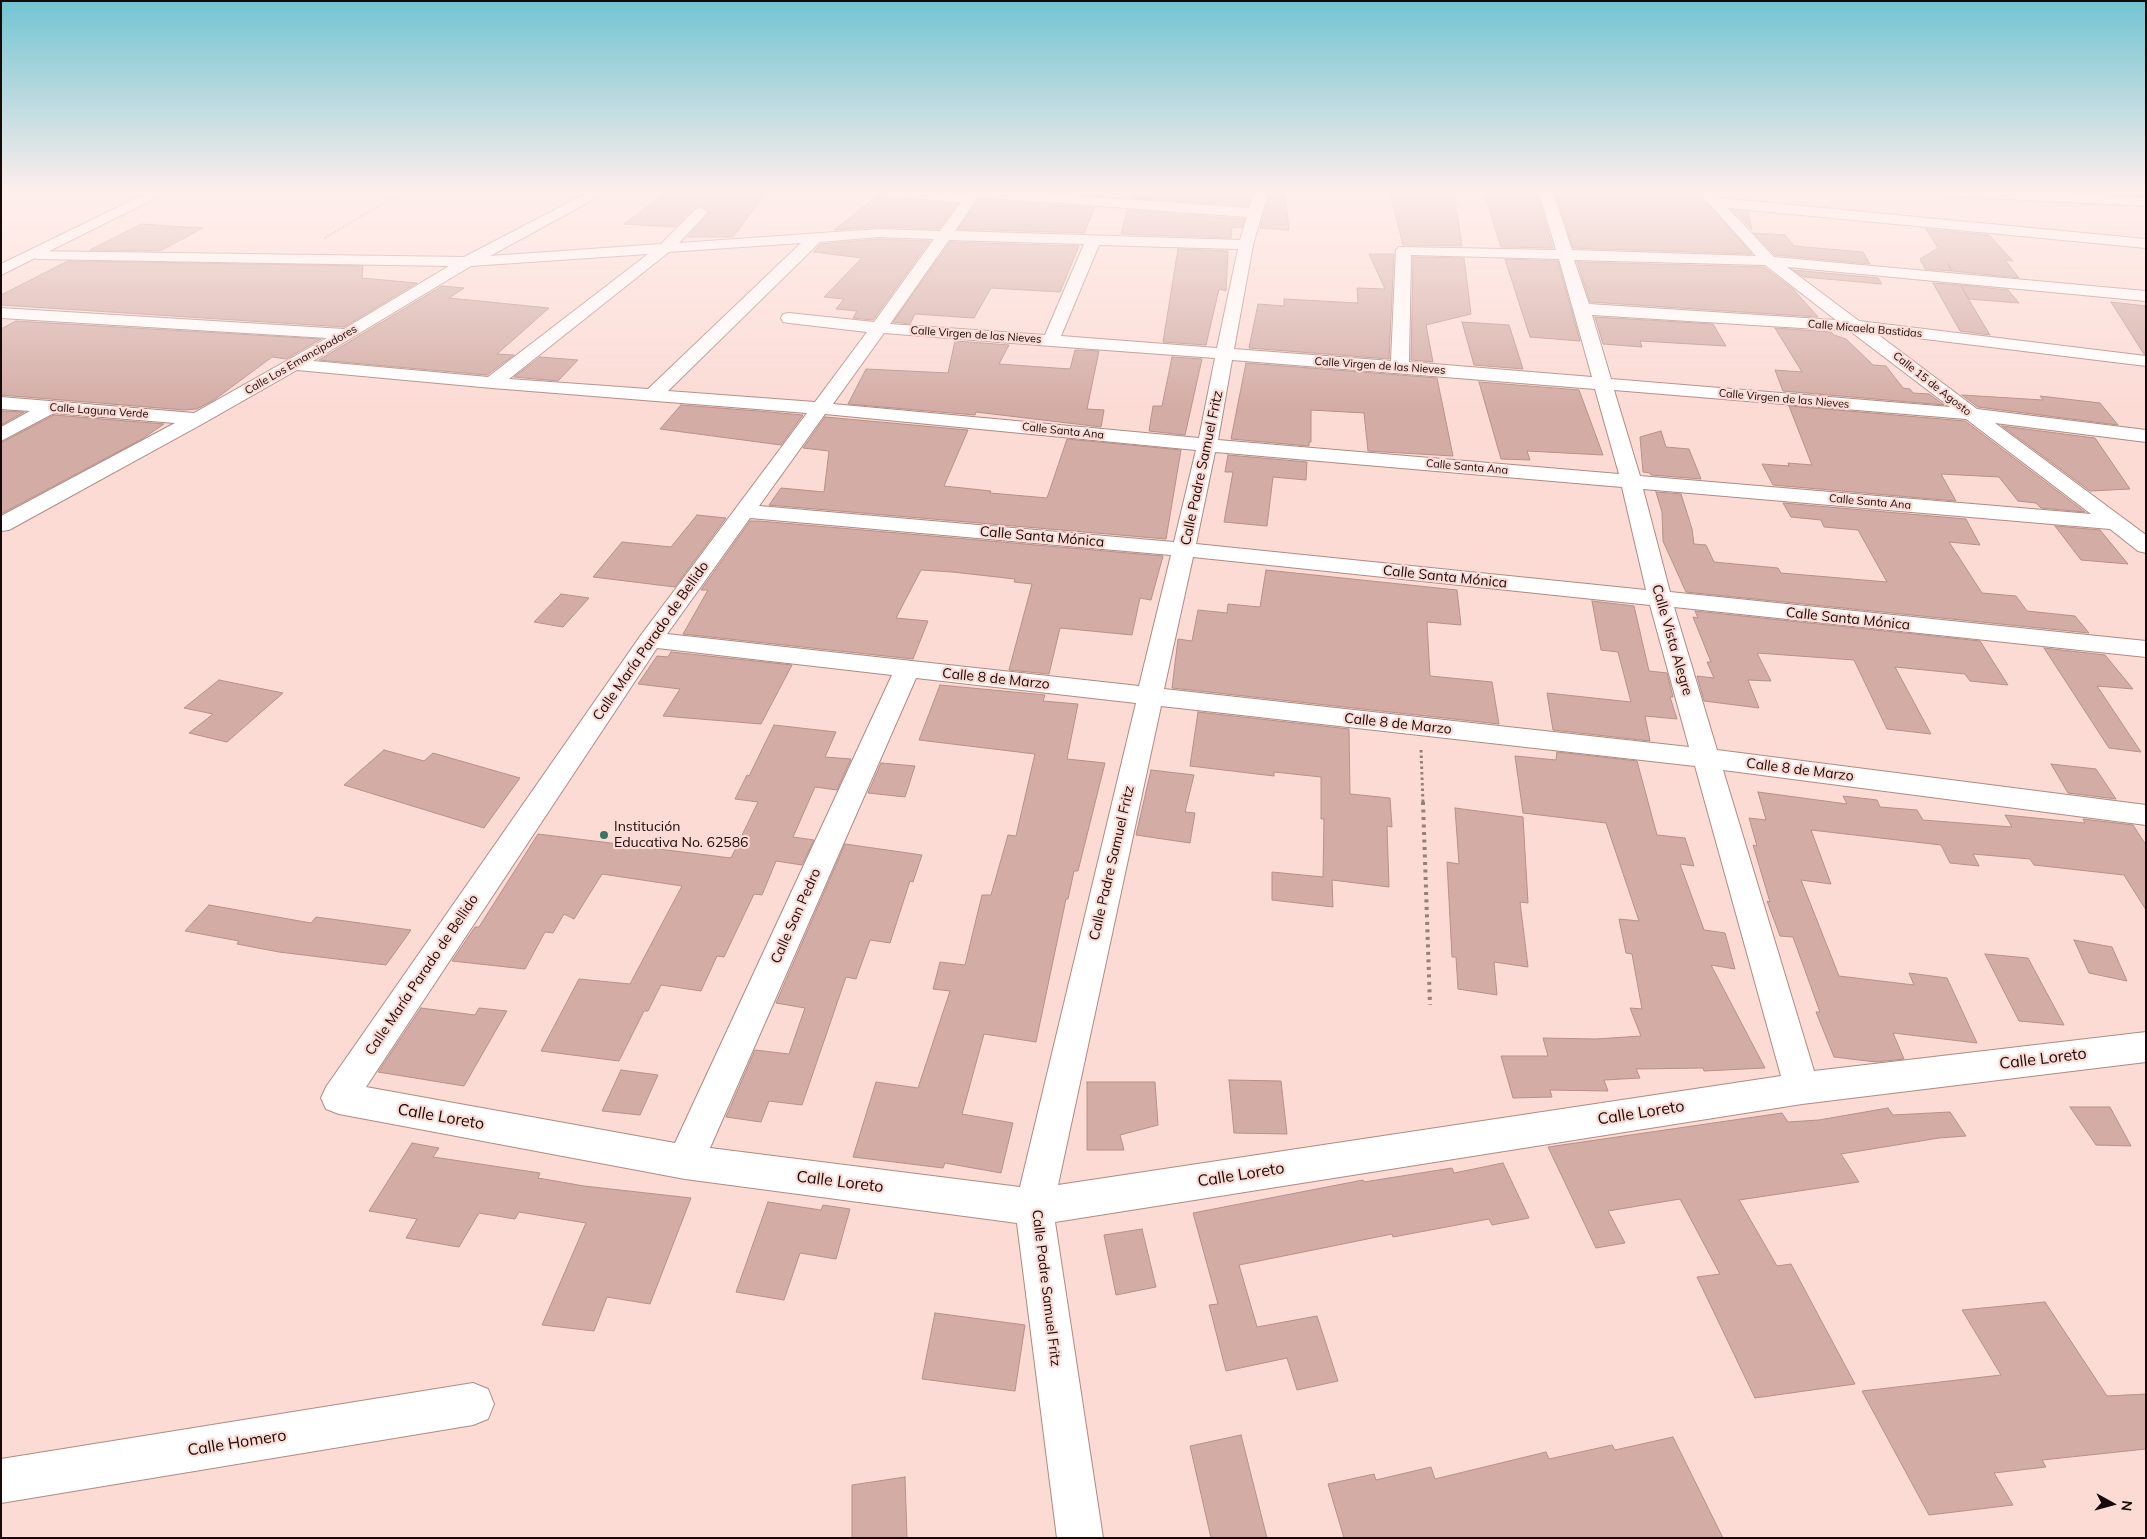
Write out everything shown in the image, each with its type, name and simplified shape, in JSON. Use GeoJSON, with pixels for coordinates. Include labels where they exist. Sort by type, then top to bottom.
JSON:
{"type":"FeatureCollection","features":[{"type":"Feature","properties":{"kind":"street"},"geometry":{"type":"LineString","coordinates":[[1,270],[15,264]]}},
{"type":"Feature","properties":{"kind":"street","name":"Calle Los Emancipadores"},"geometry":{"type":"LineString","coordinates":[[1,526],[197,419],[347,334],[465,264]]}},
{"type":"Feature","properties":{"kind":"street"},"geometry":{"type":"LineString","coordinates":[[492,383],[645,264]]}},
{"type":"Feature","properties":{"kind":"street"},"geometry":{"type":"LineString","coordinates":[[653,395],[788,264]]}},
{"type":"Feature","properties":{"kind":"street","name":"Calle María Parado de Bellido"},"geometry":{"type":"LineString","coordinates":[[339,1098],[650,640],[925,264]]}},
{"type":"Feature","properties":{"kind":"street"},"geometry":{"type":"LineString","coordinates":[[1051,341],[1083,264]]}},
{"type":"Feature","properties":{"kind":"street","name":"Calle Padre Samuel Fritz"},"geometry":{"type":"LineString","coordinates":[[1080,1538],[1034,1208],[1207,445],[1243,264]]}},
{"type":"Feature","properties":{"kind":"street"},"geometry":{"type":"LineString","coordinates":[[1400,367],[1404,264]]}},
{"type":"Feature","properties":{"kind":"street","name":"Calle Vista Alegre"},"geometry":{"type":"LineString","coordinates":[[1567,264],[1631,481],[1660,600],[1802,1088]]}},
{"type":"Feature","properties":{"kind":"street","name":"Calle 15 de Agosto"},"geometry":{"type":"LineString","coordinates":[[1774,264],[2146,546]]}},
{"type":"Feature","properties":{"kind":"street"},"geometry":{"type":"LineString","coordinates":[[1800,264],[2146,296]]}},
{"type":"Feature","properties":{"kind":"street","name":"Calle Micaela Bastidas"},"geometry":{"type":"LineString","coordinates":[[1582,309],[1857,326],[2146,361]]}},
{"type":"Feature","properties":{"kind":"street"},"geometry":{"type":"LineString","coordinates":[[1,313],[347,334]]}},
{"type":"Feature","properties":{"kind":"street","name":"Calle Virgen de las Nieves"},"geometry":{"type":"LineString","coordinates":[[789,318],[879,328],[1400,367],[1971,414],[2146,436]]}},
{"type":"Feature","properties":{"kind":"street","name":"Calle Santa Ana"},"geometry":{"type":"LineString","coordinates":[[293,364],[492,383],[819,408],[1207,445],[2115,523]]}},
{"type":"Feature","properties":{"kind":"street","name":"Calle Laguna Verde"},"geometry":{"type":"LineString","coordinates":[[1,404],[197,419]]}},
{"type":"Feature","properties":{"kind":"street"},"geometry":{"type":"LineString","coordinates":[[1,435],[51,407]]}},
{"type":"Feature","properties":{"kind":"street","name":"Calle Santa Mónica"},"geometry":{"type":"LineString","coordinates":[[743,511],[1184,549],[1660,600],[2146,649]]}},
{"type":"Feature","properties":{"kind":"street","name":"Calle 8 de Marzo"},"geometry":{"type":"LineString","coordinates":[[650,640],[1705,758],[2146,815]]}},
{"type":"Feature","properties":{"kind":"street","name":"Calle San Pedro"},"geometry":{"type":"LineString","coordinates":[[685,1162],[907,669]]}},
{"type":"Feature","properties":{"kind":"street","name":"Calle Loreto"},"geometry":{"type":"LineString","coordinates":[[339,1098],[685,1162],[1034,1208],[1802,1088],[2146,1047]]}},
{"type":"Feature","properties":{"kind":"street","name":"Calle Homero"},"geometry":{"type":"LineString","coordinates":[[1,1481],[474,1404]]}},
{"type":"Feature","properties":{"kind":"path"},"geometry":{"type":"LineString","coordinates":[[1421,727],[1430,1005]]}},
{"type":"Feature","properties":{"kind":"building"},"geometry":{"type":"Polygon","coordinates":[[[62,264],[363,266],[362,278],[417,283],[344,327],[1,305],[1,295],[62,264]]]}},
{"type":"Feature","properties":{"kind":"building"},"geometry":{"type":"Polygon","coordinates":[[[856,264],[914,264],[873,320],[853,318],[857,311],[836,309],[844,299],[824,297],[856,264]]]}},
{"type":"Feature","properties":{"kind":"building"},"geometry":{"type":"Polygon","coordinates":[[[934,264],[1072,264],[1060,292],[991,288],[974,318],[915,314],[910,324],[893,322],[934,264]]]}},
{"type":"Feature","properties":{"kind":"building"},"geometry":{"type":"Polygon","coordinates":[[[1176,264],[1227,264],[1226,291],[1219,289],[1206,345],[1163,342],[1176,264]]]}},
{"type":"Feature","properties":{"kind":"building"},"geometry":{"type":"Polygon","coordinates":[[[1373,264],[1394,264],[1389,359],[1249,348],[1258,304],[1284,306],[1284,299],[1358,303],[1357,288],[1385,289],[1373,264]]]}},
{"type":"Feature","properties":{"kind":"building"},"geometry":{"type":"Polygon","coordinates":[[[1413,264],[1465,264],[1471,314],[1426,325],[1433,362],[1411,360],[1413,264]]]}},
{"type":"Feature","properties":{"kind":"building"},"geometry":{"type":"Polygon","coordinates":[[[1507,264],[1559,264],[1580,341],[1530,337],[1507,264]]]}},
{"type":"Feature","properties":{"kind":"building"},"geometry":{"type":"Polygon","coordinates":[[[1578,264],[1764,267],[1793,289],[1818,317],[1590,302],[1578,264]]]}},
{"type":"Feature","properties":{"kind":"building"},"geometry":{"type":"Polygon","coordinates":[[[1922,264],[2008,264],[2019,278],[1952,271],[1925,269],[1922,264]]]}},
{"type":"Feature","properties":{"kind":"building"},"geometry":{"type":"Polygon","coordinates":[[[1793,270],[1878,278],[1882,284],[1804,277],[1793,270]]]}},
{"type":"Feature","properties":{"kind":"building"},"geometry":{"type":"Polygon","coordinates":[[[1933,283],[1960,285],[1990,335],[1960,331],[1933,283]]]}},
{"type":"Feature","properties":{"kind":"building"},"geometry":{"type":"Polygon","coordinates":[[[1961,285],[2008,290],[2019,303],[1969,299],[1961,285]]]}},
{"type":"Feature","properties":{"kind":"building"},"geometry":{"type":"Polygon","coordinates":[[[442,286],[464,288],[449,298],[549,308],[497,354],[514,355],[487,375],[319,360],[442,286]]]}},
{"type":"Feature","properties":{"kind":"building"},"geometry":{"type":"Polygon","coordinates":[[[2111,302],[2146,306],[2146,354],[2144,354],[2111,302]]]}},
{"type":"Feature","properties":{"kind":"building"},"geometry":{"type":"Polygon","coordinates":[[[1595,317],[1713,324],[1726,346],[1640,341],[1642,347],[1603,344],[1595,317]]]}},
{"type":"Feature","properties":{"kind":"building"},"geometry":{"type":"Polygon","coordinates":[[[16,321],[321,339],[286,359],[272,357],[214,400],[197,409],[184,410],[1,395],[1,329],[16,321]]]}},
{"type":"Feature","properties":{"kind":"building"},"geometry":{"type":"Polygon","coordinates":[[[1462,322],[1509,325],[1523,369],[1474,365],[1462,322]]]}},
{"type":"Feature","properties":{"kind":"building"},"geometry":{"type":"Polygon","coordinates":[[[1775,328],[1831,332],[1846,339],[1873,365],[1886,366],[1903,388],[1910,389],[1913,393],[1929,394],[1944,405],[1783,391],[1775,370],[1802,372],[1775,328]]]}},
{"type":"Feature","properties":{"kind":"building"},"geometry":{"type":"Polygon","coordinates":[[[955,341],[1009,345],[999,364],[1070,369],[1075,350],[1099,351],[1087,409],[1104,410],[1101,427],[976,412],[975,415],[848,404],[866,369],[948,373],[955,341]]]}},
{"type":"Feature","properties":{"kind":"building"},"geometry":{"type":"Polygon","coordinates":[[[540,357],[578,360],[558,381],[514,377],[540,357]]]}},
{"type":"Feature","properties":{"kind":"building"},"geometry":{"type":"Polygon","coordinates":[[[1172,357],[1202,359],[1185,435],[1149,431],[1153,406],[1162,406],[1172,357]]]}},
{"type":"Feature","properties":{"kind":"building"},"geometry":{"type":"Polygon","coordinates":[[[1246,363],[1437,378],[1453,456],[1368,451],[1364,413],[1311,410],[1311,442],[1309,442],[1309,446],[1231,439],[1246,363]]]}},
{"type":"Feature","properties":{"kind":"building"},"geometry":{"type":"Polygon","coordinates":[[[1479,382],[1579,390],[1603,455],[1527,451],[1530,460],[1501,459],[1479,382]]]}},
{"type":"Feature","properties":{"kind":"building"},"geometry":{"type":"Polygon","coordinates":[[[1962,395],[2043,400],[2040,396],[2100,403],[2118,425],[1978,407],[1962,395]]]}},
{"type":"Feature","properties":{"kind":"building"},"geometry":{"type":"Polygon","coordinates":[[[681,405],[803,415],[781,445],[660,429],[681,405]]]}},
{"type":"Feature","properties":{"kind":"building"},"geometry":{"type":"Polygon","coordinates":[[[1789,406],[1965,421],[2085,512],[2041,508],[2036,503],[2018,501],[1999,477],[1941,474],[1956,501],[1773,485],[1762,464],[1789,466],[1788,463],[1812,465],[1789,406]]]}},
{"type":"Feature","properties":{"kind":"building"},"geometry":{"type":"Polygon","coordinates":[[[1,411],[24,412],[1,425],[1,411]]]}},
{"type":"Feature","properties":{"kind":"building"},"geometry":{"type":"Polygon","coordinates":[[[54,415],[164,424],[142,439],[1,514],[1,443],[54,415]]]}},
{"type":"Feature","properties":{"kind":"building"},"geometry":{"type":"Polygon","coordinates":[[[825,417],[968,430],[944,486],[991,491],[990,493],[1047,498],[1067,439],[1181,450],[1166,539],[769,505],[781,488],[824,492],[829,451],[803,448],[825,417]]]}},
{"type":"Feature","properties":{"kind":"building"},"geometry":{"type":"Polygon","coordinates":[[[2002,426],[2095,438],[2130,489],[2090,491],[2002,426]]]}},
{"type":"Feature","properties":{"kind":"building"},"geometry":{"type":"Polygon","coordinates":[[[1661,431],[1666,447],[1689,449],[1701,479],[1651,475],[1650,473],[1643,472],[1640,437],[1661,431]]]}},
{"type":"Feature","properties":{"kind":"building"},"geometry":{"type":"Polygon","coordinates":[[[1228,455],[1307,462],[1306,480],[1273,477],[1267,526],[1224,522],[1233,472],[1225,472],[1228,455]]]}},
{"type":"Feature","properties":{"kind":"building"},"geometry":{"type":"Polygon","coordinates":[[[1656,492],[1681,494],[1692,529],[1694,544],[1706,545],[1714,562],[1778,568],[1781,573],[1887,582],[1858,530],[1824,527],[1821,520],[1791,517],[1783,503],[1966,519],[1980,545],[1949,542],[1982,593],[2016,596],[2027,611],[2075,616],[2089,633],[1686,592],[1663,541],[1662,512],[1656,492]]]}},
{"type":"Feature","properties":{"kind":"building"},"geometry":{"type":"Polygon","coordinates":[[[697,515],[726,518],[675,587],[593,577],[622,542],[671,547],[697,515]]]}},
{"type":"Feature","properties":{"kind":"building"},"geometry":{"type":"Polygon","coordinates":[[[750,521],[1163,556],[1151,600],[1140,598],[1132,635],[1060,628],[1049,674],[1009,670],[1032,584],[1014,582],[1015,579],[952,572],[921,570],[896,618],[928,621],[913,659],[683,634],[708,590],[701,590],[750,521]]]}},
{"type":"Feature","properties":{"kind":"building"},"geometry":{"type":"Polygon","coordinates":[[[2055,526],[2100,530],[2128,564],[2081,560],[2055,526]]]}},
{"type":"Feature","properties":{"kind":"building"},"geometry":{"type":"Polygon","coordinates":[[[1266,570],[1457,590],[1461,625],[1427,622],[1430,676],[1492,682],[1499,724],[1172,688],[1178,639],[1192,641],[1198,610],[1227,613],[1228,604],[1260,607],[1266,570]]]}},
{"type":"Feature","properties":{"kind":"building"},"geometry":{"type":"Polygon","coordinates":[[[561,594],[589,598],[563,627],[534,622],[561,594]]]}},
{"type":"Feature","properties":{"kind":"building"},"geometry":{"type":"Polygon","coordinates":[[[1592,601],[1634,606],[1649,671],[1667,673],[1673,697],[1670,697],[1677,719],[1645,716],[1650,741],[1553,730],[1547,693],[1631,702],[1618,652],[1601,650],[1592,601]]]}},
{"type":"Feature","properties":{"kind":"building"},"geometry":{"type":"Polygon","coordinates":[[[1695,611],[1980,641],[2008,685],[1970,681],[1965,674],[1895,667],[1931,734],[1887,729],[1854,660],[1757,653],[1771,681],[1748,680],[1759,708],[1704,701],[1697,676],[1714,678],[1707,662],[1711,662],[1693,617],[1698,618],[1695,611]]]}},
{"type":"Feature","properties":{"kind":"building"},"geometry":{"type":"Polygon","coordinates":[[[2044,648],[2105,655],[2133,689],[2097,686],[2141,752],[2109,748],[2044,648]]]}},
{"type":"Feature","properties":{"kind":"building"},"geometry":{"type":"Polygon","coordinates":[[[671,652],[792,665],[761,724],[663,716],[680,689],[638,684],[657,656],[668,657],[671,652]]]}},
{"type":"Feature","properties":{"kind":"building"},"geometry":{"type":"Polygon","coordinates":[[[219,680],[283,693],[227,742],[189,733],[213,714],[184,708],[219,680]]]}},
{"type":"Feature","properties":{"kind":"building"},"geometry":{"type":"Polygon","coordinates":[[[940,685],[1045,695],[1043,701],[1078,704],[1067,759],[1105,763],[1078,871],[1074,871],[1068,899],[1066,899],[1036,1042],[984,1034],[962,1114],[1013,1123],[1001,1173],[945,1163],[943,1168],[853,1157],[876,1082],[918,1088],[950,991],[933,989],[940,962],[965,965],[982,895],[991,895],[1008,835],[1016,836],[1035,754],[919,740],[940,685]]]}},
{"type":"Feature","properties":{"kind":"building"},"geometry":{"type":"Polygon","coordinates":[[[1198,712],[1349,729],[1350,794],[1390,798],[1392,827],[1387,826],[1389,887],[1332,880],[1333,907],[1272,900],[1272,872],[1323,877],[1324,819],[1321,819],[1321,777],[1274,772],[1274,776],[1190,766],[1198,712]]]}},
{"type":"Feature","properties":{"kind":"building"},"geometry":{"type":"Polygon","coordinates":[[[774,725],[836,732],[825,757],[851,759],[837,790],[815,787],[793,837],[814,840],[802,865],[776,861],[762,895],[754,894],[724,957],[717,956],[701,991],[661,985],[648,1011],[644,1011],[619,1061],[541,1051],[579,979],[630,984],[682,886],[602,874],[574,919],[564,914],[553,933],[545,932],[525,969],[452,961],[475,927],[479,927],[538,834],[731,858],[758,802],[735,799],[747,775],[749,776],[774,725]]]}},
{"type":"Feature","properties":{"kind":"building"},"geometry":{"type":"Polygon","coordinates":[[[384,750],[424,761],[433,753],[520,778],[484,828],[344,785],[384,750]]]}},
{"type":"Feature","properties":{"kind":"building"},"geometry":{"type":"Polygon","coordinates":[[[1557,752],[1637,761],[1657,835],[1685,838],[1694,866],[1680,864],[1704,930],[1725,933],[1735,969],[1711,965],[1765,1068],[1704,1071],[1703,1068],[1636,1069],[1640,1078],[1604,1080],[1608,1091],[1550,1090],[1552,1097],[1513,1098],[1501,1056],[1548,1056],[1543,1038],[1596,1039],[1641,1036],[1630,1008],[1642,1009],[1632,954],[1626,953],[1619,919],[1639,921],[1606,823],[1523,813],[1515,756],[1556,760],[1557,752]]]}},
{"type":"Feature","properties":{"kind":"building"},"geometry":{"type":"Polygon","coordinates":[[[881,763],[915,766],[905,797],[868,793],[881,763]]]}},
{"type":"Feature","properties":{"kind":"building"},"geometry":{"type":"Polygon","coordinates":[[[2051,764],[2096,769],[2116,799],[2068,793],[2051,764]]]}},
{"type":"Feature","properties":{"kind":"building"},"geometry":{"type":"Polygon","coordinates":[[[1151,770],[1194,775],[1185,812],[1195,813],[1190,843],[1136,835],[1151,770]]]}},
{"type":"Feature","properties":{"kind":"building"},"geometry":{"type":"Polygon","coordinates":[[[1758,792],[1847,804],[1843,796],[1877,800],[1880,807],[1917,810],[1923,820],[2012,827],[2005,815],[2085,823],[2083,819],[2133,825],[2146,845],[2146,910],[2124,875],[2034,865],[2030,859],[1973,854],[1979,866],[1950,863],[1941,845],[1811,830],[1831,884],[1801,880],[1839,976],[1914,985],[1909,973],[1947,978],[1977,1043],[1893,1033],[1904,1059],[1876,1062],[1834,1057],[1816,1012],[1820,1012],[1793,937],[1780,936],[1767,901],[1770,902],[1753,845],[1757,846],[1749,818],[1766,820],[1758,792]]]}},
{"type":"Feature","properties":{"kind":"building"},"geometry":{"type":"Polygon","coordinates":[[[1455,808],[1523,817],[1528,903],[1520,902],[1528,967],[1494,962],[1497,995],[1458,989],[1456,957],[1452,957],[1447,862],[1459,864],[1455,808]]]}},
{"type":"Feature","properties":{"kind":"building"},"geometry":{"type":"Polygon","coordinates":[[[845,844],[922,855],[913,882],[910,881],[890,943],[870,940],[856,979],[846,977],[802,1105],[769,1101],[761,1122],[726,1117],[755,1050],[789,1054],[805,1008],[776,1003],[845,844]]]}},
{"type":"Feature","properties":{"kind":"building"},"geometry":{"type":"Polygon","coordinates":[[[209,905],[311,923],[316,917],[411,930],[386,965],[279,952],[237,944],[239,941],[185,931],[209,905]]]}},
{"type":"Feature","properties":{"kind":"building"},"geometry":{"type":"Polygon","coordinates":[[[2074,940],[2112,947],[2127,981],[2089,973],[2074,940]]]}},
{"type":"Feature","properties":{"kind":"building"},"geometry":{"type":"Polygon","coordinates":[[[1985,954],[2028,958],[2064,1025],[2019,1021],[1985,954]]]}},
{"type":"Feature","properties":{"kind":"building"},"geometry":{"type":"Polygon","coordinates":[[[421,1008],[475,1015],[479,1008],[507,1011],[464,1086],[378,1072],[421,1008]]]}},
{"type":"Feature","properties":{"kind":"building"},"geometry":{"type":"Polygon","coordinates":[[[621,1070],[658,1075],[640,1115],[602,1111],[621,1070]]]}},
{"type":"Feature","properties":{"kind":"building"},"geometry":{"type":"Polygon","coordinates":[[[1229,1080],[1281,1081],[1287,1134],[1234,1133],[1229,1080]]]}},
{"type":"Feature","properties":{"kind":"building"},"geometry":{"type":"Polygon","coordinates":[[[1087,1082],[1155,1082],[1158,1125],[1120,1135],[1124,1150],[1087,1150],[1087,1082]]]}},
{"type":"Feature","properties":{"kind":"building"},"geometry":{"type":"Polygon","coordinates":[[[2070,1107],[2110,1107],[2131,1146],[2096,1145],[2070,1107]]]}},
{"type":"Feature","properties":{"kind":"building"},"geometry":{"type":"Polygon","coordinates":[[[1888,1108],[1893,1115],[1950,1112],[1966,1136],[1939,1138],[1841,1154],[1859,1182],[1739,1200],[1777,1266],[1791,1264],[1855,1384],[1755,1398],[1697,1277],[1720,1274],[1680,1199],[1608,1211],[1625,1243],[1596,1248],[1548,1147],[1782,1113],[1788,1122],[1819,1120],[1888,1108]]]}},
{"type":"Feature","properties":{"kind":"building"},"geometry":{"type":"Polygon","coordinates":[[[412,1143],[439,1148],[433,1157],[540,1173],[538,1178],[584,1186],[691,1198],[650,1304],[607,1297],[594,1331],[542,1325],[586,1223],[519,1212],[515,1219],[479,1213],[459,1247],[406,1238],[417,1219],[369,1211],[412,1143]]]}},
{"type":"Feature","properties":{"kind":"building"},"geometry":{"type":"Polygon","coordinates":[[[1503,1163],[1529,1218],[1492,1225],[1489,1219],[1393,1237],[1392,1234],[1239,1265],[1257,1327],[1317,1316],[1338,1381],[1297,1390],[1287,1358],[1226,1371],[1209,1305],[1218,1304],[1193,1213],[1363,1180],[1364,1182],[1452,1168],[1454,1173],[1503,1163]]]}},
{"type":"Feature","properties":{"kind":"building"},"geometry":{"type":"Polygon","coordinates":[[[768,1202],[821,1210],[823,1205],[850,1209],[836,1259],[800,1253],[784,1300],[736,1292],[768,1202]]]}},
{"type":"Feature","properties":{"kind":"building"},"geometry":{"type":"Polygon","coordinates":[[[1142,1229],[1156,1287],[1116,1295],[1104,1235],[1142,1229]]]}},
{"type":"Feature","properties":{"kind":"building"},"geometry":{"type":"Polygon","coordinates":[[[2045,1302],[2107,1396],[2146,1394],[2146,1449],[2042,1460],[2046,1467],[1994,1473],[2013,1505],[1929,1515],[1862,1391],[2001,1375],[1962,1310],[2045,1302]]]}},
{"type":"Feature","properties":{"kind":"building"},"geometry":{"type":"Polygon","coordinates":[[[935,1313],[1025,1325],[1015,1391],[922,1379],[935,1313]]]}},
{"type":"Feature","properties":{"kind":"building"},"geometry":{"type":"Polygon","coordinates":[[[1241,1435],[1267,1538],[1211,1538],[1190,1446],[1241,1435]]]}},
{"type":"Feature","properties":{"kind":"building"},"geometry":{"type":"Polygon","coordinates":[[[1673,1437],[1723,1538],[1344,1538],[1328,1484],[1374,1474],[1376,1480],[1431,1467],[1435,1479],[1546,1452],[1549,1459],[1612,1445],[1615,1450],[1673,1437]]]}},
{"type":"Feature","properties":{"kind":"building"},"geometry":{"type":"Polygon","coordinates":[[[905,1477],[907,1538],[852,1538],[852,1485],[905,1477]]]}},
{"type":"Feature","properties":{"kind":"place","name":"Institución Educativa No. 62586"},"geometry":{"type":"Point","coordinates":[604,835]}}]}
